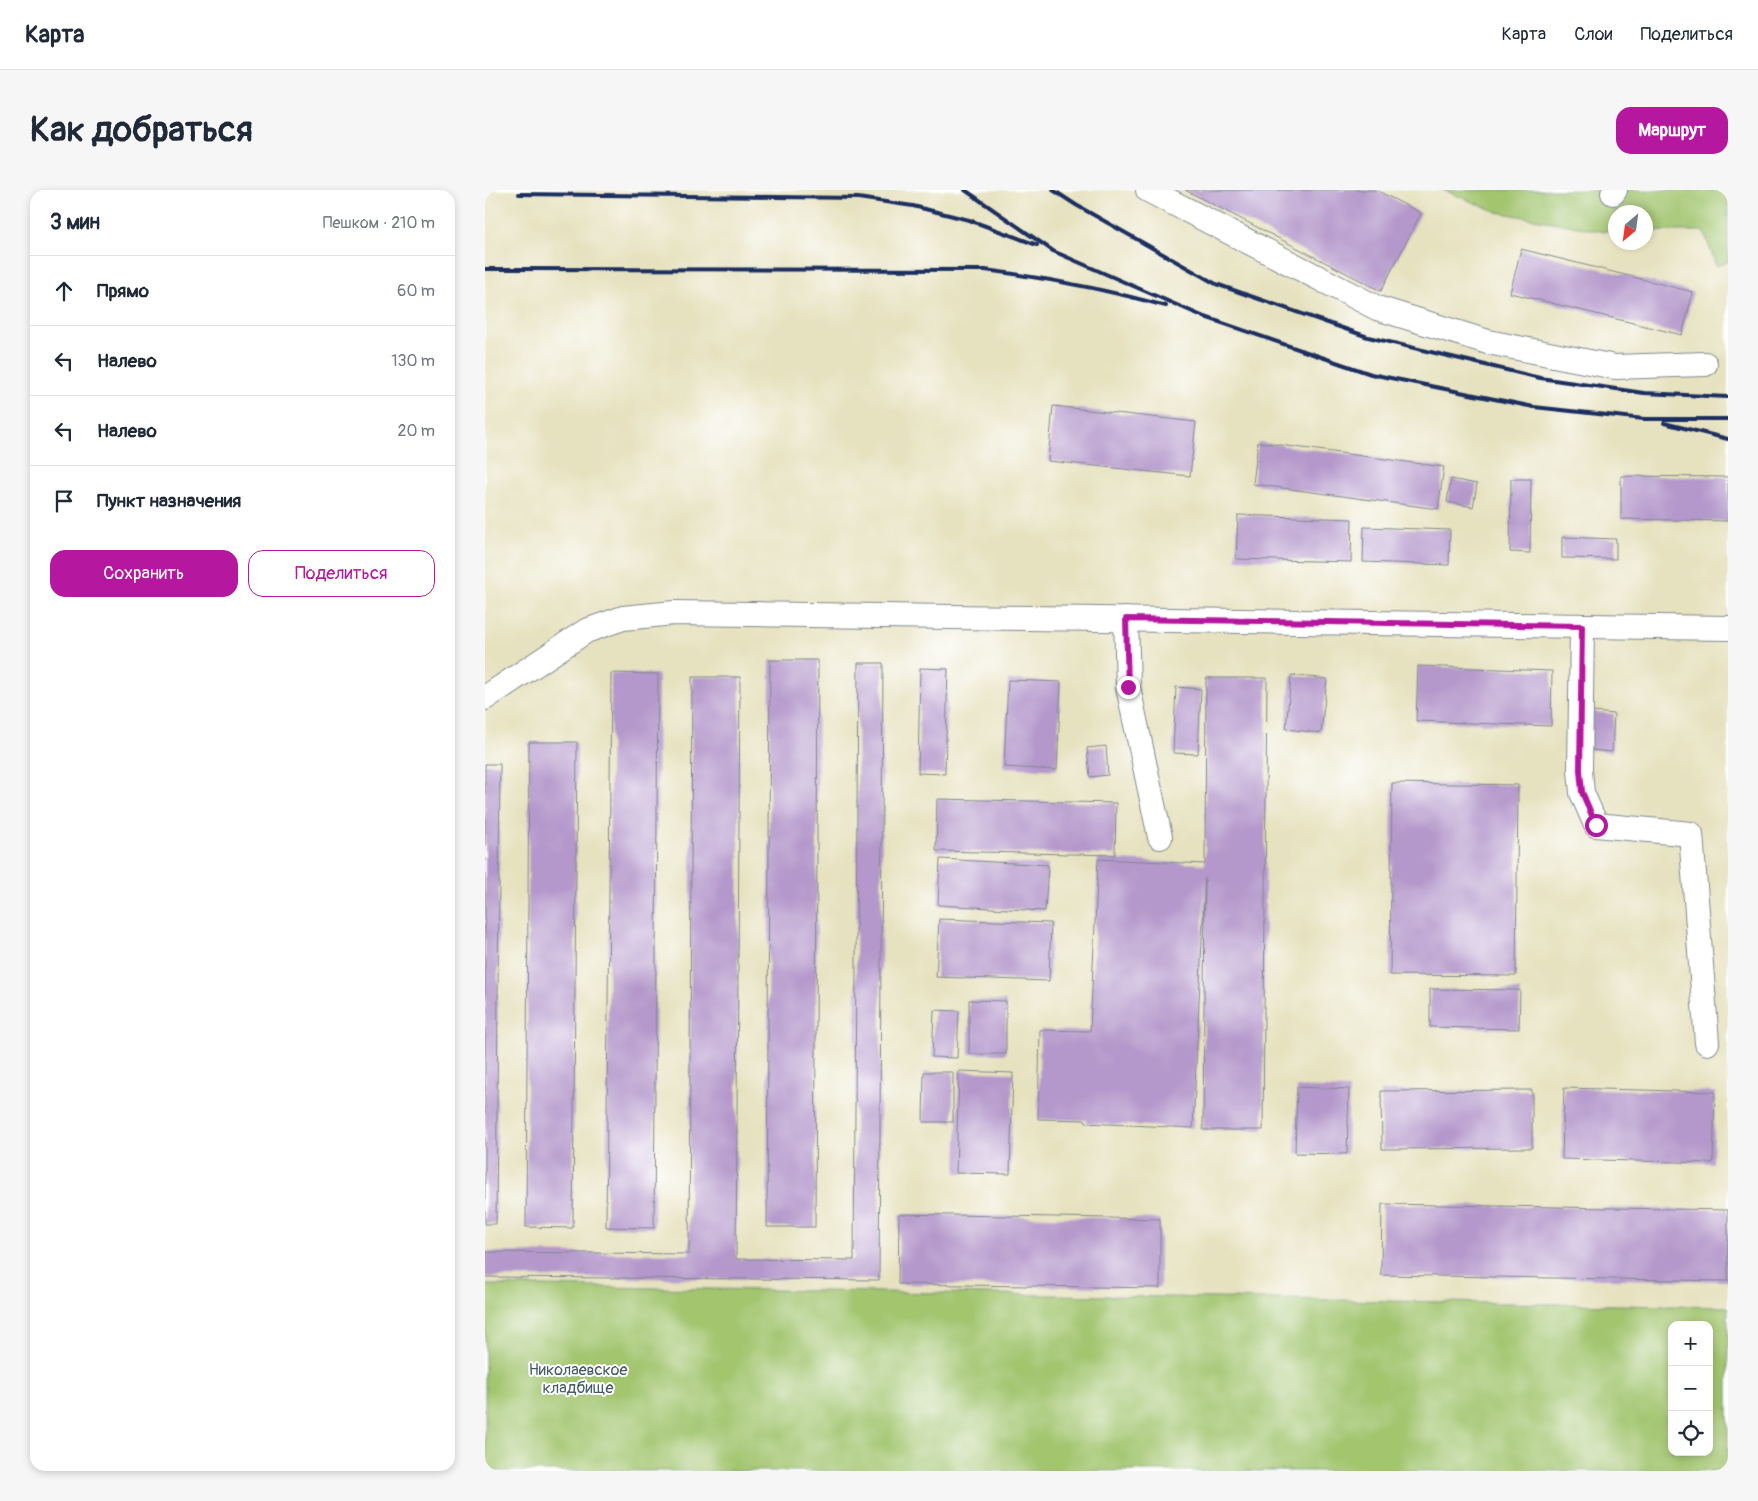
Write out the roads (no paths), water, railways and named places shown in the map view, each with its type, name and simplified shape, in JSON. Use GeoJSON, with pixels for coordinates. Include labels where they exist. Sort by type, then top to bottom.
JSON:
{"type":"FeatureCollection","features":[{"type":"Feature","properties":{"kind":"street"},"geometry":{"type":"LineString","coordinates":[[1148,190],[1377,308],[1488,342],[1615,367],[1705,364]]}},
{"type":"Feature","properties":{"kind":"street"},"geometry":{"type":"LineString","coordinates":[[485,698],[586,631],[623,618],[674,613],[1728,628]]}},
{"type":"Feature","properties":{"kind":"street"},"geometry":{"type":"LineString","coordinates":[[1126,619],[1128,687],[1160,837]]}},
{"type":"Feature","properties":{"kind":"street"},"geometry":{"type":"LineString","coordinates":[[1582,626],[1580,770],[1582,792],[1596,825],[1691,834],[1707,1043]]}},
{"type":"Feature","properties":{"kind":"railway"},"geometry":{"type":"LineString","coordinates":[[965,190],[1053,251],[1202,316],[1371,374],[1534,407],[1644,419],[1728,419]]}},
{"type":"Feature","properties":{"kind":"railway"},"geometry":{"type":"LineString","coordinates":[[1053,190],[1076,205],[1216,284],[1368,337],[1540,378],[1644,393],[1728,397]]}},
{"type":"Feature","properties":{"kind":"railway"},"geometry":{"type":"LineString","coordinates":[[519,194],[858,198],[913,206],[969,220],[1037,245]]}},
{"type":"Feature","properties":{"kind":"railway"},"geometry":{"type":"LineString","coordinates":[[485,269],[985,270],[1076,285],[1166,306]]}},
{"type":"Feature","properties":{"kind":"railway"},"geometry":{"type":"LineString","coordinates":[[1664,423],[1728,439]]}},
{"type":"Feature","properties":{"kind":"park label","name":"Николаевское кладбище"},"geometry":{"type":"Point","coordinates":[578,1379]}}]}
